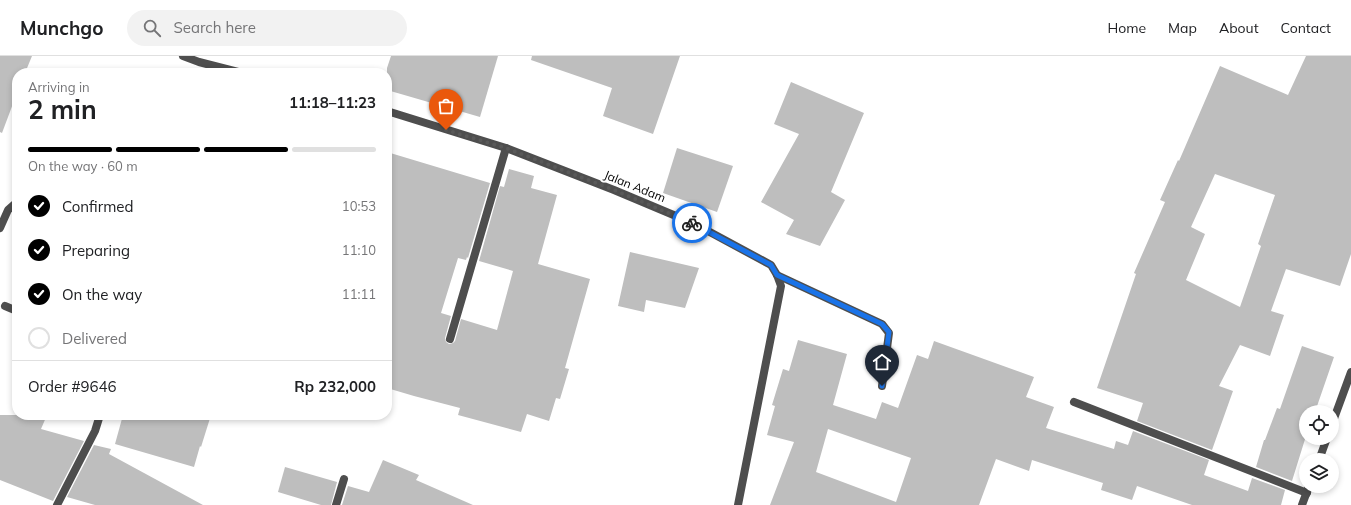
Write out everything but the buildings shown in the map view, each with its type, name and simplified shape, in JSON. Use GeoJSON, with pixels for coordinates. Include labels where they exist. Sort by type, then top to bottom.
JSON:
{"type":"FeatureCollection","features":[{"type":"Feature","properties":{"kind":"street"},"geometry":{"type":"LineString","coordinates":[[183,56],[200,59],[227,68]]}},
{"type":"Feature","properties":{"kind":"street","name":"Jalan Adam"},"geometry":{"type":"LineString","coordinates":[[392,113],[506,148],[614,190],[695,224],[771,265],[777,275]]}},
{"type":"Feature","properties":{"kind":"street"},"geometry":{"type":"LineString","coordinates":[[450,339],[506,148]]}},
{"type":"Feature","properties":{"kind":"street"},"geometry":{"type":"LineString","coordinates":[[0,228],[8,210],[12,206]]}},
{"type":"Feature","properties":{"kind":"street"},"geometry":{"type":"LineString","coordinates":[[777,275],[882,324],[889,332],[882,386]]}},
{"type":"Feature","properties":{"kind":"street"},"geometry":{"type":"LineString","coordinates":[[738,505],[781,286],[777,275]]}},
{"type":"Feature","properties":{"kind":"street"},"geometry":{"type":"LineString","coordinates":[[5,306],[12,309]]}},
{"type":"Feature","properties":{"kind":"street"},"geometry":{"type":"LineString","coordinates":[[1339,405],[1351,372]]}},
{"type":"Feature","properties":{"kind":"street"},"geometry":{"type":"LineString","coordinates":[[1074,402],[1299,487]]}},
{"type":"Feature","properties":{"kind":"street"},"geometry":{"type":"LineString","coordinates":[[57,505],[95,431],[98,420]]}},
{"type":"Feature","properties":{"kind":"street"},"geometry":{"type":"LineString","coordinates":[[336,505],[344,479]]}},
{"type":"Feature","properties":{"kind":"street"},"geometry":{"type":"LineString","coordinates":[[1302,505],[1307,493]]}},
{"type":"Feature","properties":{"kind":"way so far"},"geometry":{"type":"LineString","coordinates":[[446,130],[506,148],[614,190],[692,223]]}},
{"type":"Feature","properties":{"kind":"route"},"geometry":{"type":"LineString","coordinates":[[692,223],[771,265],[777,275],[882,324],[889,332],[882,386]]}}]}
